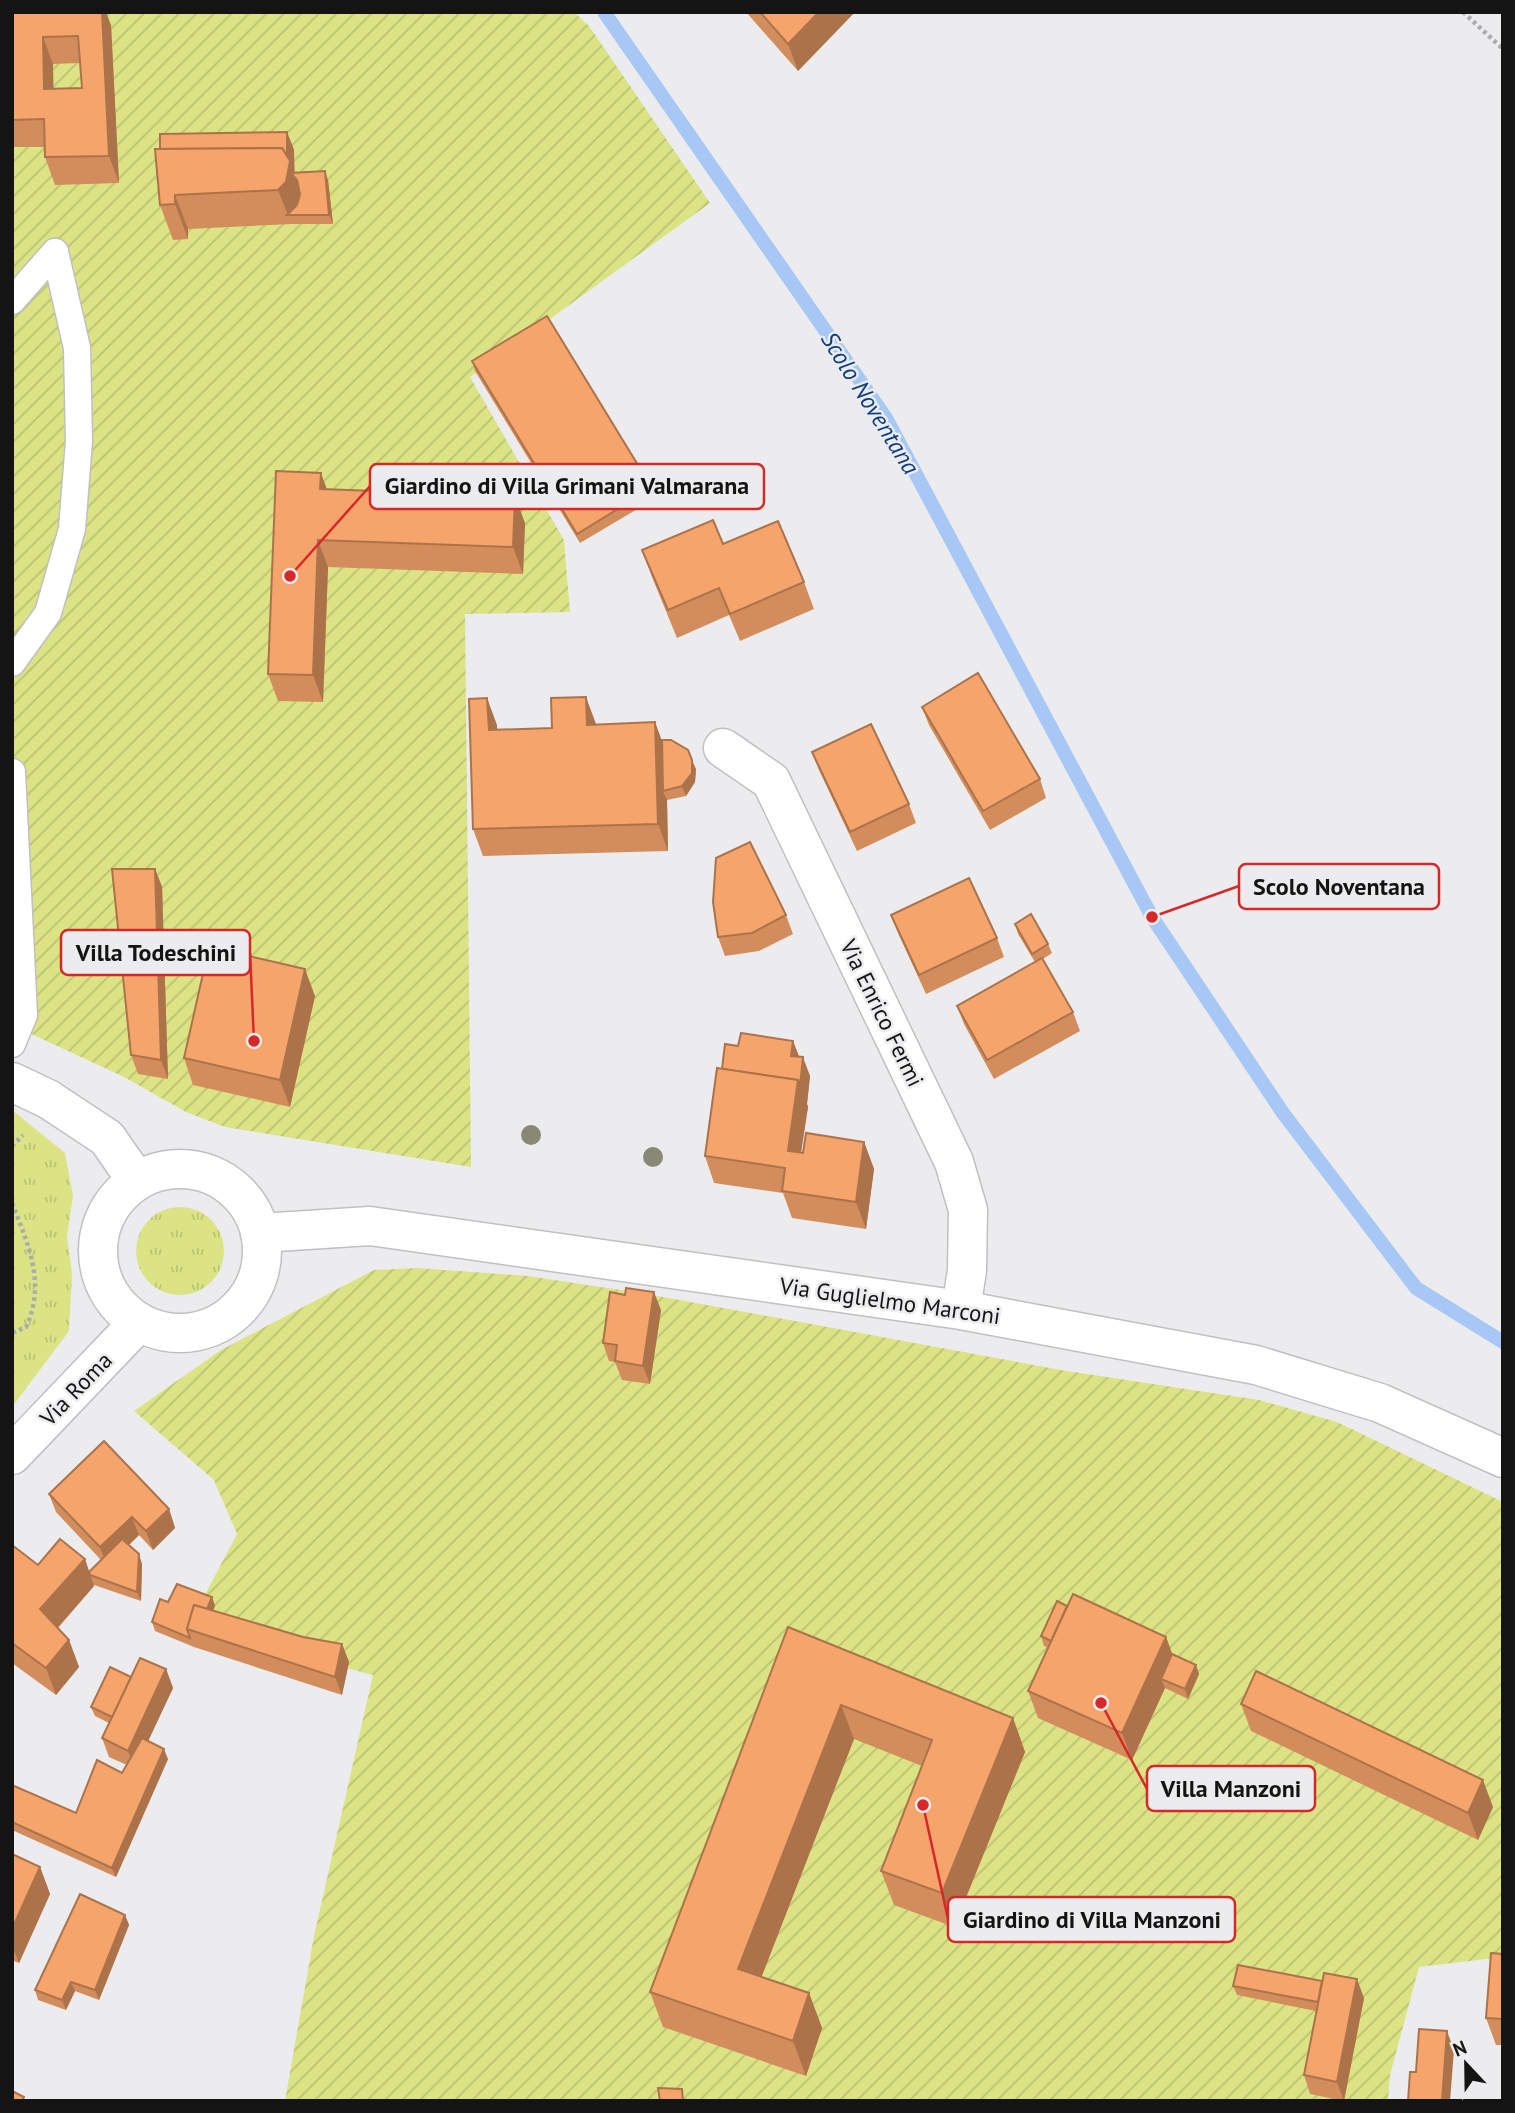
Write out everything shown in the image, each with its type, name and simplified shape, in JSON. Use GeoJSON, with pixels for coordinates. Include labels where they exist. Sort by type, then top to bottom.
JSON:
{"type":"FeatureCollection","features":[{"type":"Feature","properties":{"kind":"street","name":"Via Enrico Fermi"},"geometry":{"type":"LineString","coordinates":[[723,748],[771,781],[954,1162],[968,1210],[967,1270],[961,1310]]}},
{"type":"Feature","properties":{"kind":"street"},"geometry":{"type":"LineString","coordinates":[[12,1082],[48,1099],[107,1138],[137,1181]]}},
{"type":"Feature","properties":{"kind":"street"},"geometry":{"type":"LineString","coordinates":[[166,1170],[197,1171],[226,1183],[248,1204],[260,1233],[262,1260],[254,1286],[239,1308],[217,1324],[191,1332],[164,1332],[139,1322],[119,1307],[106,1287],[98,1264],[98,1240],[105,1217],[118,1196],[137,1181],[166,1170]]}},
{"type":"Feature","properties":{"kind":"street","name":"Via Guglielmo Marconi"},"geometry":{"type":"LineString","coordinates":[[260,1233],[370,1226],[961,1310],[1256,1365],[1380,1403],[1503,1458]]}},
{"type":"Feature","properties":{"kind":"street","name":"Via Roma"},"geometry":{"type":"LineString","coordinates":[[12,1455],[139,1322]]}},
{"type":"Feature","properties":{"kind":"lane"},"geometry":{"type":"LineString","coordinates":[[12,301],[55,253],[76,348],[79,441],[72,529],[48,613],[12,663]]}},
{"type":"Feature","properties":{"kind":"lane"},"geometry":{"type":"LineString","coordinates":[[12,772],[24,1015],[12,1044]]}},
{"type":"Feature","properties":{"kind":"path"},"geometry":{"type":"LineString","coordinates":[[1463,12],[1503,50]]}},
{"type":"Feature","properties":{"kind":"path"},"geometry":{"type":"LineString","coordinates":[[12,1146],[29,1129]]}},
{"type":"Feature","properties":{"kind":"path"},"geometry":{"type":"LineString","coordinates":[[12,1203],[31,1249],[36,1305],[26,1327],[12,1333]]}},
{"type":"Feature","properties":{"kind":"green space"},"geometry":{"type":"Polygon","coordinates":[[[12,12],[574,12],[589,26],[710,203],[470,377],[564,540],[570,612],[465,614],[471,1167],[225,1127],[186,1112],[124,1077],[12,1025],[12,12]]]}},
{"type":"Feature","properties":{"kind":"green space"},"geometry":{"type":"Polygon","coordinates":[[[12,1110],[65,1153],[73,1196],[67,1237],[72,1273],[69,1331],[12,1407],[12,1110]]]}},
{"type":"Feature","properties":{"kind":"green space"},"geometry":{"type":"Polygon","coordinates":[[[180,1207],[205,1214],[217,1226],[224,1251],[217,1276],[205,1288],[180,1295],[155,1288],[143,1276],[136,1251],[143,1226],[155,1214],[180,1207]]]}},
{"type":"Feature","properties":{"kind":"green space"},"geometry":{"type":"Polygon","coordinates":[[[417,1268],[528,1276],[647,1294],[1067,1371],[1259,1400],[1337,1422],[1503,1502],[1503,1957],[1419,1967],[1390,2075],[1388,2101],[285,2101],[314,1936],[373,1675],[188,1627],[237,1534],[214,1480],[134,1411],[221,1350],[374,1270],[417,1268]]]}},
{"type":"Feature","properties":{"kind":"building"},"geometry":{"type":"Polygon","coordinates":[[[12,12],[102,12],[109,156],[45,157],[44,119],[12,120],[12,12]],[[78,36],[43,37],[44,89],[82,88],[78,36]]]}},
{"type":"Feature","properties":{"kind":"building"},"geometry":{"type":"Polygon","coordinates":[[[760,12],[819,12],[788,44],[760,12]]]}},
{"type":"Feature","properties":{"kind":"building"},"geometry":{"type":"Polygon","coordinates":[[[287,132],[287,156],[282,148],[160,149],[160,134],[287,132]]]}},
{"type":"Feature","properties":{"kind":"building"},"geometry":{"type":"Polygon","coordinates":[[[282,148],[290,161],[286,182],[278,190],[175,195],[175,204],[160,205],[155,149],[282,148]]]}},
{"type":"Feature","properties":{"kind":"building"},"geometry":{"type":"Polygon","coordinates":[[[325,171],[329,215],[287,215],[297,205],[300,194],[297,180],[291,173],[325,171]]]}},
{"type":"Feature","properties":{"kind":"building"},"geometry":{"type":"Polygon","coordinates":[[[547,316],[652,488],[577,534],[472,361],[547,316]]]}},
{"type":"Feature","properties":{"kind":"building"},"geometry":{"type":"Polygon","coordinates":[[[276,471],[321,473],[320,489],[515,496],[513,547],[318,540],[313,675],[268,674],[276,471]]]}},
{"type":"Feature","properties":{"kind":"building"},"geometry":{"type":"Polygon","coordinates":[[[713,520],[723,544],[778,521],[804,582],[730,614],[719,588],[668,610],[642,550],[713,520]]]}},
{"type":"Feature","properties":{"kind":"building"},"geometry":{"type":"Polygon","coordinates":[[[978,673],[1040,779],[983,811],[922,707],[978,673]]]}},
{"type":"Feature","properties":{"kind":"building"},"geometry":{"type":"Polygon","coordinates":[[[586,697],[587,725],[655,722],[658,824],[473,829],[469,699],[487,698],[489,730],[552,728],[551,698],[586,697]]]}},
{"type":"Feature","properties":{"kind":"building"},"geometry":{"type":"Polygon","coordinates":[[[871,724],[909,804],[850,832],[812,752],[871,724]]]}},
{"type":"Feature","properties":{"kind":"building"},"geometry":{"type":"Polygon","coordinates":[[[662,740],[671,740],[688,750],[692,760],[692,773],[682,786],[663,791],[662,740]]]}},
{"type":"Feature","properties":{"kind":"building"},"geometry":{"type":"Polygon","coordinates":[[[750,842],[786,915],[752,933],[718,937],[713,902],[716,858],[750,842]]]}},
{"type":"Feature","properties":{"kind":"building"},"geometry":{"type":"Polygon","coordinates":[[[112,869],[155,869],[161,1060],[131,1055],[112,869]]]}},
{"type":"Feature","properties":{"kind":"building"},"geometry":{"type":"Polygon","coordinates":[[[969,878],[997,938],[919,975],[891,915],[969,878]]]}},
{"type":"Feature","properties":{"kind":"building"},"geometry":{"type":"Polygon","coordinates":[[[1031,914],[1048,944],[1032,954],[1015,924],[1031,914]]]}},
{"type":"Feature","properties":{"kind":"building"},"geometry":{"type":"Polygon","coordinates":[[[209,947],[305,969],[280,1080],[184,1058],[209,947]]]}},
{"type":"Feature","properties":{"kind":"building"},"geometry":{"type":"Polygon","coordinates":[[[1042,958],[1073,1012],[987,1060],[957,1006],[1042,958]]]}},
{"type":"Feature","properties":{"kind":"building"},"geometry":{"type":"Polygon","coordinates":[[[741,1033],[793,1041],[791,1056],[803,1057],[800,1085],[798,1080],[722,1069],[725,1044],[738,1046],[741,1033]]]}},
{"type":"Feature","properties":{"kind":"building"},"geometry":{"type":"Polygon","coordinates":[[[717,1068],[798,1080],[788,1151],[803,1153],[806,1133],[864,1142],[856,1202],[782,1191],[785,1168],[705,1156],[717,1068]]]}},
{"type":"Feature","properties":{"kind":"building"},"geometry":{"type":"Polygon","coordinates":[[[626,1288],[654,1292],[643,1366],[615,1361],[617,1345],[603,1343],[610,1292],[625,1295],[626,1288]]]}},
{"type":"Feature","properties":{"kind":"building"},"geometry":{"type":"Polygon","coordinates":[[[104,1441],[169,1509],[146,1531],[132,1517],[100,1547],[49,1494],[104,1441]]]}},
{"type":"Feature","properties":{"kind":"building"},"geometry":{"type":"Polygon","coordinates":[[[60,1539],[85,1559],[40,1609],[69,1640],[46,1668],[12,1643],[12,1545],[38,1565],[60,1539]]]}},
{"type":"Feature","properties":{"kind":"building"},"geometry":{"type":"Polygon","coordinates":[[[122,1539],[139,1554],[137,1592],[90,1575],[89,1572],[122,1539]]]}},
{"type":"Feature","properties":{"kind":"building"},"geometry":{"type":"Polygon","coordinates":[[[177,1584],[212,1597],[207,1609],[194,1605],[187,1629],[190,1638],[152,1622],[160,1599],[168,1602],[177,1584]]]}},
{"type":"Feature","properties":{"kind":"building"},"geometry":{"type":"Polygon","coordinates":[[[1073,1594],[1166,1637],[1122,1733],[1028,1691],[1073,1594]]]}},
{"type":"Feature","properties":{"kind":"building"},"geometry":{"type":"Polygon","coordinates":[[[1057,1601],[1067,1606],[1051,1641],[1041,1636],[1057,1601]]]}},
{"type":"Feature","properties":{"kind":"building"},"geometry":{"type":"Polygon","coordinates":[[[194,1605],[303,1637],[342,1644],[335,1677],[187,1629],[194,1605]]]}},
{"type":"Feature","properties":{"kind":"building"},"geometry":{"type":"Polygon","coordinates":[[[788,1627],[1013,1718],[942,1893],[881,1871],[932,1740],[841,1705],[738,1969],[809,1993],[793,2041],[650,1992],[788,1627]]]}},
{"type":"Feature","properties":{"kind":"building"},"geometry":{"type":"Polygon","coordinates":[[[1172,1654],[1196,1665],[1185,1689],[1161,1679],[1172,1654]]]}},
{"type":"Feature","properties":{"kind":"building"},"geometry":{"type":"Polygon","coordinates":[[[140,1658],[166,1669],[128,1751],[102,1738],[140,1658]]]}},
{"type":"Feature","properties":{"kind":"building"},"geometry":{"type":"Polygon","coordinates":[[[110,1667],[131,1677],[112,1717],[91,1707],[110,1667]]]}},
{"type":"Feature","properties":{"kind":"building"},"geometry":{"type":"Polygon","coordinates":[[[1256,1671],[1483,1780],[1468,1813],[1241,1704],[1256,1671]]]}},
{"type":"Feature","properties":{"kind":"building"},"geometry":{"type":"Polygon","coordinates":[[[142,1738],[164,1749],[112,1868],[12,1822],[12,1785],[76,1813],[97,1760],[122,1773],[142,1738]]]}},
{"type":"Feature","properties":{"kind":"building"},"geometry":{"type":"Polygon","coordinates":[[[12,1854],[40,1867],[12,1929],[12,1854]]]}},
{"type":"Feature","properties":{"kind":"building"},"geometry":{"type":"Polygon","coordinates":[[[80,1894],[125,1915],[95,1990],[71,1982],[62,2000],[35,1990],[80,1894]]]}},
{"type":"Feature","properties":{"kind":"building"},"geometry":{"type":"Polygon","coordinates":[[[1491,1953],[1503,1954],[1503,2019],[1486,2018],[1491,1953]]]}},
{"type":"Feature","properties":{"kind":"building"},"geometry":{"type":"Polygon","coordinates":[[[1238,1965],[1322,1981],[1318,2002],[1233,1986],[1238,1965]]]}},
{"type":"Feature","properties":{"kind":"building"},"geometry":{"type":"Polygon","coordinates":[[[1324,1973],[1357,1979],[1337,2082],[1304,2075],[1324,1973]]]}},
{"type":"Feature","properties":{"kind":"building"},"geometry":{"type":"Polygon","coordinates":[[[1419,2029],[1447,2031],[1442,2101],[1408,2101],[1410,2072],[1416,2072],[1419,2029]]]}},
{"type":"Feature","properties":{"kind":"building"},"geometry":{"type":"Polygon","coordinates":[[[658,2088],[682,2089],[683,2101],[660,2101],[658,2088]]]}},
{"type":"Feature","properties":{"kind":"building"},"geometry":{"type":"Polygon","coordinates":[[[12,2091],[24,2097],[22,2101],[12,2101],[12,2091]]]}},
{"type":"Feature","properties":{"kind":"waterway","name":"Scolo Noventana"},"geometry":{"type":"LineString","coordinates":[[604,12],[886,418],[1152,917],[1283,1113],[1416,1288],[1503,1342]]}},
{"type":"Feature","properties":{"kind":"place","name":"Giardino di Villa Grimani Valmarana"},"geometry":{"type":"Point","coordinates":[290,576]}},
{"type":"Feature","properties":{"kind":"place","name":"Scolo Noventana"},"geometry":{"type":"Point","coordinates":[1152,917]}},
{"type":"Feature","properties":{"kind":"place","name":"Villa Todeschini"},"geometry":{"type":"Point","coordinates":[254,1041]}},
{"type":"Feature","properties":{"kind":"place","name":"Villa Manzoni"},"geometry":{"type":"Point","coordinates":[1101,1703]}},
{"type":"Feature","properties":{"kind":"place","name":"Giardino di Villa Manzoni"},"geometry":{"type":"Point","coordinates":[923,1805]}}]}
